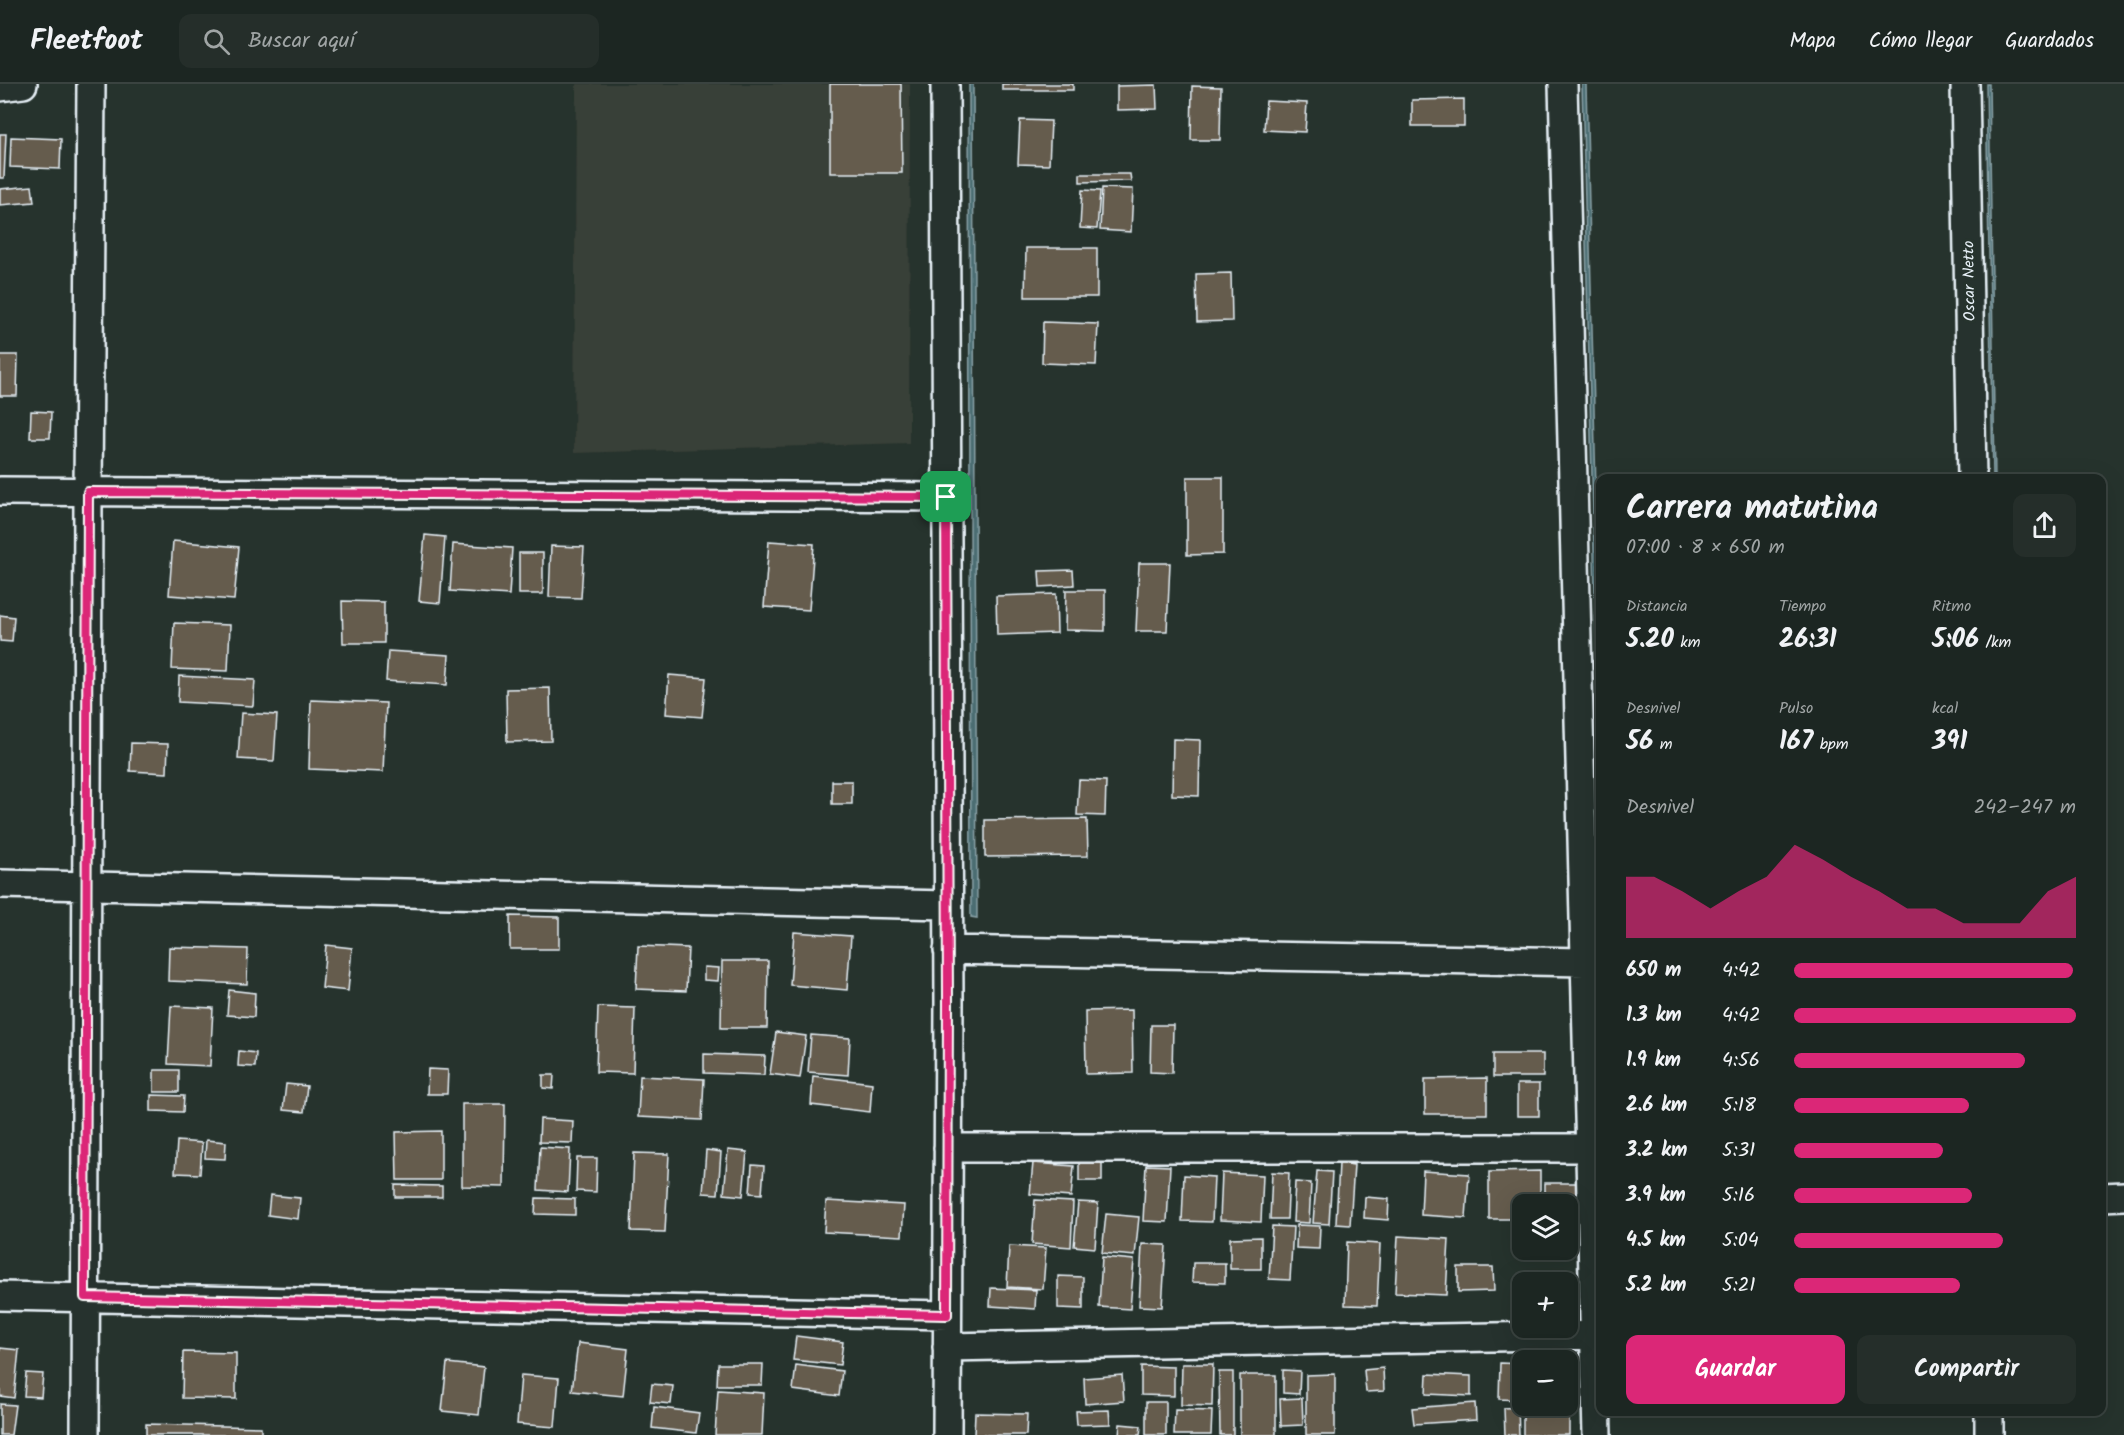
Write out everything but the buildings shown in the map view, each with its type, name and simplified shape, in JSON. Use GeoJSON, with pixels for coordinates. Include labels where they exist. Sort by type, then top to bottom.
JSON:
{"type":"FeatureCollection","features":[{"type":"Feature","properties":{"kind":"street"},"geometry":{"type":"LineString","coordinates":[[0,87],[23,84]]}},
{"type":"Feature","properties":{"kind":"street"},"geometry":{"type":"LineString","coordinates":[[85,1435],[91,84]]}},
{"type":"Feature","properties":{"kind":"street"},"geometry":{"type":"LineString","coordinates":[[945,84],[948,904],[946,1435]]}},
{"type":"Feature","properties":{"kind":"street"},"geometry":{"type":"LineString","coordinates":[[1563,84],[1584,962],[1590,1148],[1596,1211],[1596,1368]]}},
{"type":"Feature","properties":{"kind":"street","name":"Oscar Netto"},"geometry":{"type":"LineString","coordinates":[[1965,84],[1972,474]]}},
{"type":"Feature","properties":{"kind":"street"},"geometry":{"type":"LineString","coordinates":[[0,491],[946,497]]}},
{"type":"Feature","properties":{"kind":"street"},"geometry":{"type":"LineString","coordinates":[[0,884],[948,904]]}},
{"type":"Feature","properties":{"kind":"street"},"geometry":{"type":"LineString","coordinates":[[948,950],[1584,962]]}},
{"type":"Feature","properties":{"kind":"street"},"geometry":{"type":"LineString","coordinates":[[948,1148],[1590,1148]]}},
{"type":"Feature","properties":{"kind":"street"},"geometry":{"type":"LineString","coordinates":[[2106,1197],[2124,1196]]}},
{"type":"Feature","properties":{"kind":"street"},"geometry":{"type":"LineString","coordinates":[[0,1296],[947,1315]]}},
{"type":"Feature","properties":{"kind":"street"},"geometry":{"type":"LineString","coordinates":[[947,1347],[1595,1335]]}},
{"type":"Feature","properties":{"kind":"street"},"geometry":{"type":"LineString","coordinates":[[1597,1416],[1598,1435]]}},
{"type":"Feature","properties":{"kind":"street"},"geometry":{"type":"LineString","coordinates":[[1989,1416],[1989,1435]]}},
{"type":"Feature","properties":{"kind":"shaded area"},"geometry":{"type":"Polygon","coordinates":[[[576,84],[910,84],[909,443],[574,453],[576,84]]]}},
{"type":"Feature","properties":{"kind":"water"},"geometry":{"type":"Polygon","coordinates":[[[969,84],[973,84],[977,918],[971,917],[969,84]]]}},
{"type":"Feature","properties":{"kind":"water"},"geometry":{"type":"Polygon","coordinates":[[[1582,84],[1586,84],[1596,490],[1596,633],[1582,84]]]}},
{"type":"Feature","properties":{"kind":"water"},"geometry":{"type":"Polygon","coordinates":[[[1986,84],[1989,84],[1995,474],[1993,474],[1986,84]]]}},
{"type":"Feature","properties":{"kind":"route"},"geometry":{"type":"LineString","coordinates":[[88,492],[946,497],[947,1315],[85,1297],[88,492]]}}]}
